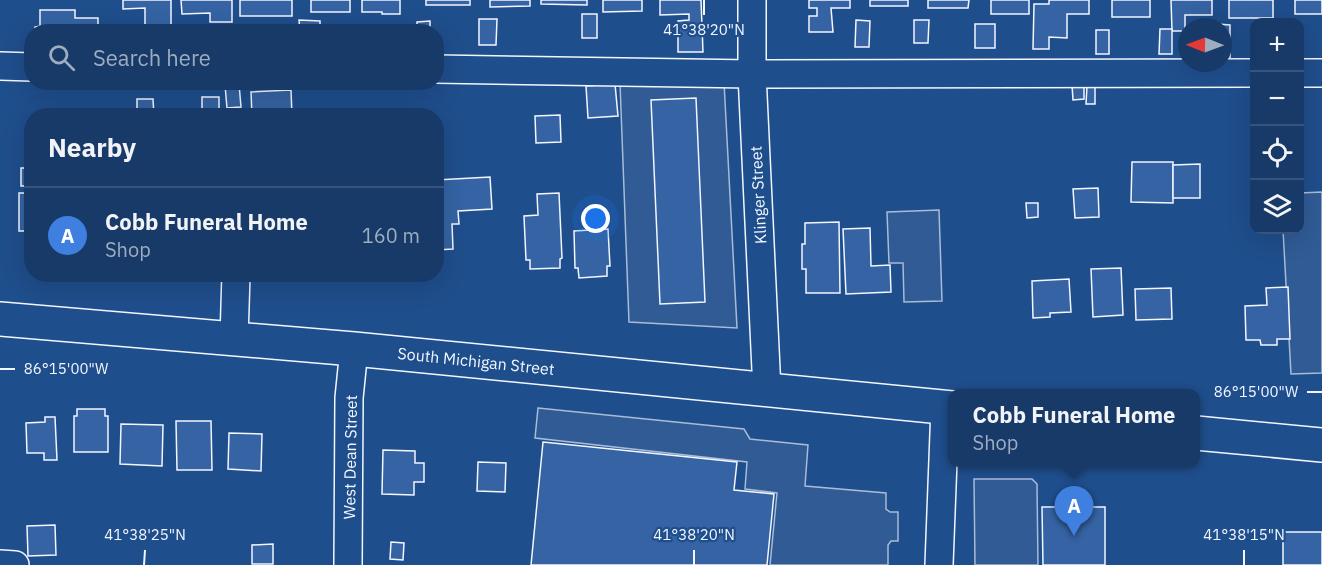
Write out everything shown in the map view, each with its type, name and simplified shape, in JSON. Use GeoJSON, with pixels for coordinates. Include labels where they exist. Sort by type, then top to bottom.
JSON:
{"type":"FeatureCollection","features":[{"type":"Feature","properties":{"kind":"main road","name":"South Michigan Street"},"geometry":{"type":"LineString","coordinates":[[0,319],[354,349],[948,408]]}},
{"type":"Feature","properties":{"kind":"main road"},"geometry":{"type":"LineString","coordinates":[[1200,433],[1322,445]]}},
{"type":"Feature","properties":{"kind":"street","name":"Klinger Street"},"geometry":{"type":"LineString","coordinates":[[752,0],[752,74],[767,391]]}},
{"type":"Feature","properties":{"kind":"street"},"geometry":{"type":"LineString","coordinates":[[0,66],[24,67]]}},
{"type":"Feature","properties":{"kind":"street"},"geometry":{"type":"LineString","coordinates":[[444,69],[752,74],[1250,73]]}},
{"type":"Feature","properties":{"kind":"street"},"geometry":{"type":"LineString","coordinates":[[1304,73],[1322,73]]}},
{"type":"Feature","properties":{"kind":"street"},"geometry":{"type":"LineString","coordinates":[[234,339],[236,282]]}},
{"type":"Feature","properties":{"kind":"street","name":"West Dean Street"},"geometry":{"type":"LineString","coordinates":[[348,565],[349,398],[354,349]]}},
{"type":"Feature","properties":{"kind":"street"},"geometry":{"type":"LineString","coordinates":[[939,565],[948,424]]}},
{"type":"Feature","properties":{"kind":"street"},"geometry":{"type":"LineString","coordinates":[[0,564],[15,565]]}},
{"type":"Feature","properties":{"kind":"shaded area"},"geometry":{"type":"Polygon","coordinates":[[[724,82],[737,328],[629,322],[620,83],[724,82]]]}},
{"type":"Feature","properties":{"kind":"shaded area"},"geometry":{"type":"Polygon","coordinates":[[[1322,192],[1322,373],[1291,374],[1283,234],[1304,234],[1304,193],[1322,192]]]}},
{"type":"Feature","properties":{"kind":"shaded area"},"geometry":{"type":"Polygon","coordinates":[[[939,210],[942,301],[904,302],[903,263],[889,263],[887,212],[939,210]]]}},
{"type":"Feature","properties":{"kind":"shaded area"},"geometry":{"type":"Polygon","coordinates":[[[538,408],[744,429],[750,439],[808,445],[805,486],[886,493],[886,509],[890,512],[898,512],[898,541],[891,541],[888,545],[888,565],[770,565],[777,493],[745,489],[747,462],[535,438],[538,408]]]}},
{"type":"Feature","properties":{"kind":"shaded area"},"geometry":{"type":"Polygon","coordinates":[[[974,479],[1032,479],[1037,484],[1038,565],[975,565],[974,479]]]}},
{"type":"Feature","properties":{"kind":"building"},"geometry":{"type":"Polygon","coordinates":[[[123,0],[171,0],[171,24],[145,24],[145,8],[123,9],[123,0]]]}},
{"type":"Feature","properties":{"kind":"building"},"geometry":{"type":"Polygon","coordinates":[[[181,0],[232,0],[232,22],[210,22],[210,13],[182,14],[181,0]]]}},
{"type":"Feature","properties":{"kind":"building"},"geometry":{"type":"Polygon","coordinates":[[[240,0],[292,0],[292,16],[240,16],[240,0]]]}},
{"type":"Feature","properties":{"kind":"building"},"geometry":{"type":"Polygon","coordinates":[[[311,0],[350,0],[350,12],[311,12],[311,0]]]}},
{"type":"Feature","properties":{"kind":"building"},"geometry":{"type":"Polygon","coordinates":[[[362,0],[400,0],[400,14],[362,12],[362,0]]]}},
{"type":"Feature","properties":{"kind":"building"},"geometry":{"type":"Polygon","coordinates":[[[426,0],[470,0],[470,5],[426,5],[426,0]]]}},
{"type":"Feature","properties":{"kind":"building"},"geometry":{"type":"Polygon","coordinates":[[[490,0],[530,0],[530,6],[490,7],[490,0]]]}},
{"type":"Feature","properties":{"kind":"building"},"geometry":{"type":"Polygon","coordinates":[[[541,0],[587,0],[587,5],[541,4],[541,0]]]}},
{"type":"Feature","properties":{"kind":"building"},"geometry":{"type":"Polygon","coordinates":[[[603,0],[642,0],[642,11],[603,12],[603,0]]]}},
{"type":"Feature","properties":{"kind":"building"},"geometry":{"type":"Polygon","coordinates":[[[660,0],[701,0],[703,52],[678,52],[678,21],[689,20],[689,14],[660,15],[660,0]]]}},
{"type":"Feature","properties":{"kind":"building"},"geometry":{"type":"Polygon","coordinates":[[[809,0],[850,0],[850,8],[831,8],[833,32],[809,32],[809,16],[817,16],[817,8],[809,8],[809,0]]]}},
{"type":"Feature","properties":{"kind":"building"},"geometry":{"type":"Polygon","coordinates":[[[870,0],[908,0],[908,6],[870,6],[870,0]]]}},
{"type":"Feature","properties":{"kind":"building"},"geometry":{"type":"Polygon","coordinates":[[[928,0],[969,0],[968,8],[928,8],[928,0]]]}},
{"type":"Feature","properties":{"kind":"building"},"geometry":{"type":"Polygon","coordinates":[[[991,0],[1029,0],[1029,14],[991,14],[991,0]]]}},
{"type":"Feature","properties":{"kind":"building"},"geometry":{"type":"Polygon","coordinates":[[[1049,0],[1089,0],[1089,14],[1067,14],[1067,38],[1049,37],[1049,49],[1033,49],[1034,4],[1049,4],[1049,0]]]}},
{"type":"Feature","properties":{"kind":"building"},"geometry":{"type":"Polygon","coordinates":[[[1112,0],[1150,0],[1150,17],[1112,17],[1112,0]]]}},
{"type":"Feature","properties":{"kind":"building"},"geometry":{"type":"Polygon","coordinates":[[[1171,0],[1212,0],[1212,15],[1185,15],[1185,18],[1178,18],[1178,31],[1172,31],[1171,0]]]}},
{"type":"Feature","properties":{"kind":"building"},"geometry":{"type":"Polygon","coordinates":[[[1229,0],[1273,0],[1273,18],[1229,18],[1229,0]]]}},
{"type":"Feature","properties":{"kind":"building"},"geometry":{"type":"Polygon","coordinates":[[[1295,0],[1322,0],[1322,14],[1295,14],[1295,0]]]}},
{"type":"Feature","properties":{"kind":"building"},"geometry":{"type":"Polygon","coordinates":[[[40,10],[75,10],[75,18],[98,18],[98,24],[40,24],[40,10]]]}},
{"type":"Feature","properties":{"kind":"building"},"geometry":{"type":"Polygon","coordinates":[[[582,14],[597,14],[597,38],[582,38],[582,14]]]}},
{"type":"Feature","properties":{"kind":"building"},"geometry":{"type":"Polygon","coordinates":[[[479,19],[497,19],[496,45],[479,45],[479,19]]]}},
{"type":"Feature","properties":{"kind":"building"},"geometry":{"type":"Polygon","coordinates":[[[299,20],[320,21],[320,24],[299,24],[299,20]]]}},
{"type":"Feature","properties":{"kind":"building"},"geometry":{"type":"Polygon","coordinates":[[[856,20],[870,21],[869,47],[855,47],[856,20]]]}},
{"type":"Feature","properties":{"kind":"building"},"geometry":{"type":"Polygon","coordinates":[[[914,20],[929,20],[928,43],[914,43],[914,20]]]}},
{"type":"Feature","properties":{"kind":"building"},"geometry":{"type":"Polygon","coordinates":[[[430,21],[430,24],[417,24],[417,22],[430,21]]]}},
{"type":"Feature","properties":{"kind":"building"},"geometry":{"type":"Polygon","coordinates":[[[975,24],[995,24],[995,48],[975,48],[975,24]]]}},
{"type":"Feature","properties":{"kind":"building"},"geometry":{"type":"Polygon","coordinates":[[[1160,29],[1172,29],[1172,54],[1159,54],[1160,29]]]}},
{"type":"Feature","properties":{"kind":"building"},"geometry":{"type":"Polygon","coordinates":[[[1096,30],[1109,30],[1109,54],[1096,54],[1096,30]]]}},
{"type":"Feature","properties":{"kind":"building"},"geometry":{"type":"Polygon","coordinates":[[[615,84],[618,116],[588,118],[586,86],[615,84]]]}},
{"type":"Feature","properties":{"kind":"building"},"geometry":{"type":"Polygon","coordinates":[[[1072,85],[1084,85],[1084,99],[1073,100],[1072,85]]]}},
{"type":"Feature","properties":{"kind":"building"},"geometry":{"type":"Polygon","coordinates":[[[1087,86],[1095,86],[1095,104],[1086,104],[1087,86]]]}},
{"type":"Feature","properties":{"kind":"building"},"geometry":{"type":"Polygon","coordinates":[[[225,90],[240,90],[241,107],[227,108],[225,90]]]}},
{"type":"Feature","properties":{"kind":"building"},"geometry":{"type":"Polygon","coordinates":[[[291,90],[292,108],[252,108],[251,92],[291,90]]]}},
{"type":"Feature","properties":{"kind":"building"},"geometry":{"type":"Polygon","coordinates":[[[202,97],[219,97],[219,108],[202,108],[202,97]]]}},
{"type":"Feature","properties":{"kind":"building"},"geometry":{"type":"Polygon","coordinates":[[[696,98],[705,302],[660,304],[651,100],[696,98]]]}},
{"type":"Feature","properties":{"kind":"building"},"geometry":{"type":"Polygon","coordinates":[[[137,99],[153,99],[154,108],[137,108],[137,99]]]}},
{"type":"Feature","properties":{"kind":"building"},"geometry":{"type":"Polygon","coordinates":[[[560,115],[561,142],[536,143],[535,116],[560,115]]]}},
{"type":"Feature","properties":{"kind":"building"},"geometry":{"type":"Polygon","coordinates":[[[1132,162],[1173,162],[1173,203],[1131,202],[1132,162]]]}},
{"type":"Feature","properties":{"kind":"building"},"geometry":{"type":"Polygon","coordinates":[[[1200,164],[1200,198],[1173,198],[1173,165],[1200,164]]]}},
{"type":"Feature","properties":{"kind":"building"},"geometry":{"type":"Polygon","coordinates":[[[21,168],[24,168],[24,186],[21,186],[21,168]]]}},
{"type":"Feature","properties":{"kind":"building"},"geometry":{"type":"Polygon","coordinates":[[[490,177],[492,209],[458,211],[459,224],[452,224],[453,249],[444,250],[444,180],[490,177]]]}},
{"type":"Feature","properties":{"kind":"building"},"geometry":{"type":"Polygon","coordinates":[[[1098,188],[1099,217],[1075,218],[1073,189],[1098,188]]]}},
{"type":"Feature","properties":{"kind":"building"},"geometry":{"type":"Polygon","coordinates":[[[19,193],[24,193],[24,231],[19,231],[19,193]]]}},
{"type":"Feature","properties":{"kind":"building"},"geometry":{"type":"Polygon","coordinates":[[[559,193],[562,258],[560,268],[530,269],[530,260],[526,260],[524,216],[538,215],[537,194],[559,193]]]}},
{"type":"Feature","properties":{"kind":"building"},"geometry":{"type":"Polygon","coordinates":[[[1026,203],[1038,203],[1038,217],[1027,218],[1026,203]]]}},
{"type":"Feature","properties":{"kind":"building"},"geometry":{"type":"Polygon","coordinates":[[[839,222],[840,293],[806,293],[806,269],[802,269],[805,223],[839,222]]]}},
{"type":"Feature","properties":{"kind":"building"},"geometry":{"type":"Polygon","coordinates":[[[870,228],[871,266],[890,265],[891,292],[846,294],[843,229],[870,228]]]}},
{"type":"Feature","properties":{"kind":"building"},"geometry":{"type":"Polygon","coordinates":[[[608,229],[610,266],[607,266],[607,276],[579,278],[578,268],[575,268],[574,231],[608,229]]]}},
{"type":"Feature","properties":{"kind":"building"},"geometry":{"type":"Polygon","coordinates":[[[1121,268],[1123,315],[1093,317],[1091,269],[1121,268]]]}},
{"type":"Feature","properties":{"kind":"building"},"geometry":{"type":"Polygon","coordinates":[[[1069,279],[1071,312],[1050,313],[1050,317],[1033,318],[1032,281],[1069,279]]]}},
{"type":"Feature","properties":{"kind":"building"},"geometry":{"type":"Polygon","coordinates":[[[1288,287],[1290,339],[1277,339],[1277,345],[1261,345],[1260,340],[1246,340],[1245,306],[1267,305],[1266,288],[1288,287]]]}},
{"type":"Feature","properties":{"kind":"building"},"geometry":{"type":"Polygon","coordinates":[[[1171,288],[1172,319],[1136,320],[1135,289],[1171,288]]]}},
{"type":"Feature","properties":{"kind":"building"},"geometry":{"type":"Polygon","coordinates":[[[77,409],[105,409],[105,416],[108,416],[108,452],[74,452],[74,416],[77,416],[77,409]]]}},
{"type":"Feature","properties":{"kind":"building"},"geometry":{"type":"Polygon","coordinates":[[[45,417],[55,417],[57,460],[44,460],[44,453],[27,453],[26,423],[45,422],[45,417]]]}},
{"type":"Feature","properties":{"kind":"building"},"geometry":{"type":"Polygon","coordinates":[[[176,421],[211,421],[212,470],[177,470],[176,421]]]}},
{"type":"Feature","properties":{"kind":"building"},"geometry":{"type":"Polygon","coordinates":[[[121,424],[163,425],[162,466],[120,464],[121,424]]]}},
{"type":"Feature","properties":{"kind":"building"},"geometry":{"type":"Polygon","coordinates":[[[229,433],[262,434],[261,471],[228,469],[229,433]]]}},
{"type":"Feature","properties":{"kind":"building"},"geometry":{"type":"Polygon","coordinates":[[[543,442],[737,462],[734,490],[774,494],[767,565],[531,565],[543,442]]]}},
{"type":"Feature","properties":{"kind":"building"},"geometry":{"type":"Polygon","coordinates":[[[383,450],[415,451],[415,463],[424,463],[424,482],[414,482],[414,495],[382,494],[383,450]]]}},
{"type":"Feature","properties":{"kind":"building"},"geometry":{"type":"Polygon","coordinates":[[[478,462],[506,463],[505,492],[477,491],[478,462]]]}},
{"type":"Feature","properties":{"kind":"building"},"geometry":{"type":"Polygon","coordinates":[[[1042,507],[1105,507],[1105,565],[1043,565],[1042,507]]]}},
{"type":"Feature","properties":{"kind":"building"},"geometry":{"type":"Polygon","coordinates":[[[55,525],[56,555],[28,556],[27,526],[55,525]]]}},
{"type":"Feature","properties":{"kind":"building"},"geometry":{"type":"Polygon","coordinates":[[[1283,532],[1322,532],[1322,565],[1283,565],[1283,532]]]}},
{"type":"Feature","properties":{"kind":"building"},"geometry":{"type":"Polygon","coordinates":[[[391,542],[404,543],[403,560],[390,559],[391,542]]]}},
{"type":"Feature","properties":{"kind":"building"},"geometry":{"type":"Polygon","coordinates":[[[273,544],[273,564],[252,564],[252,545],[273,544]]]}},
{"type":"Feature","properties":{"kind":"place","name":"Cobb Funeral Home"},"geometry":{"type":"Point","coordinates":[1074,536]}}]}
